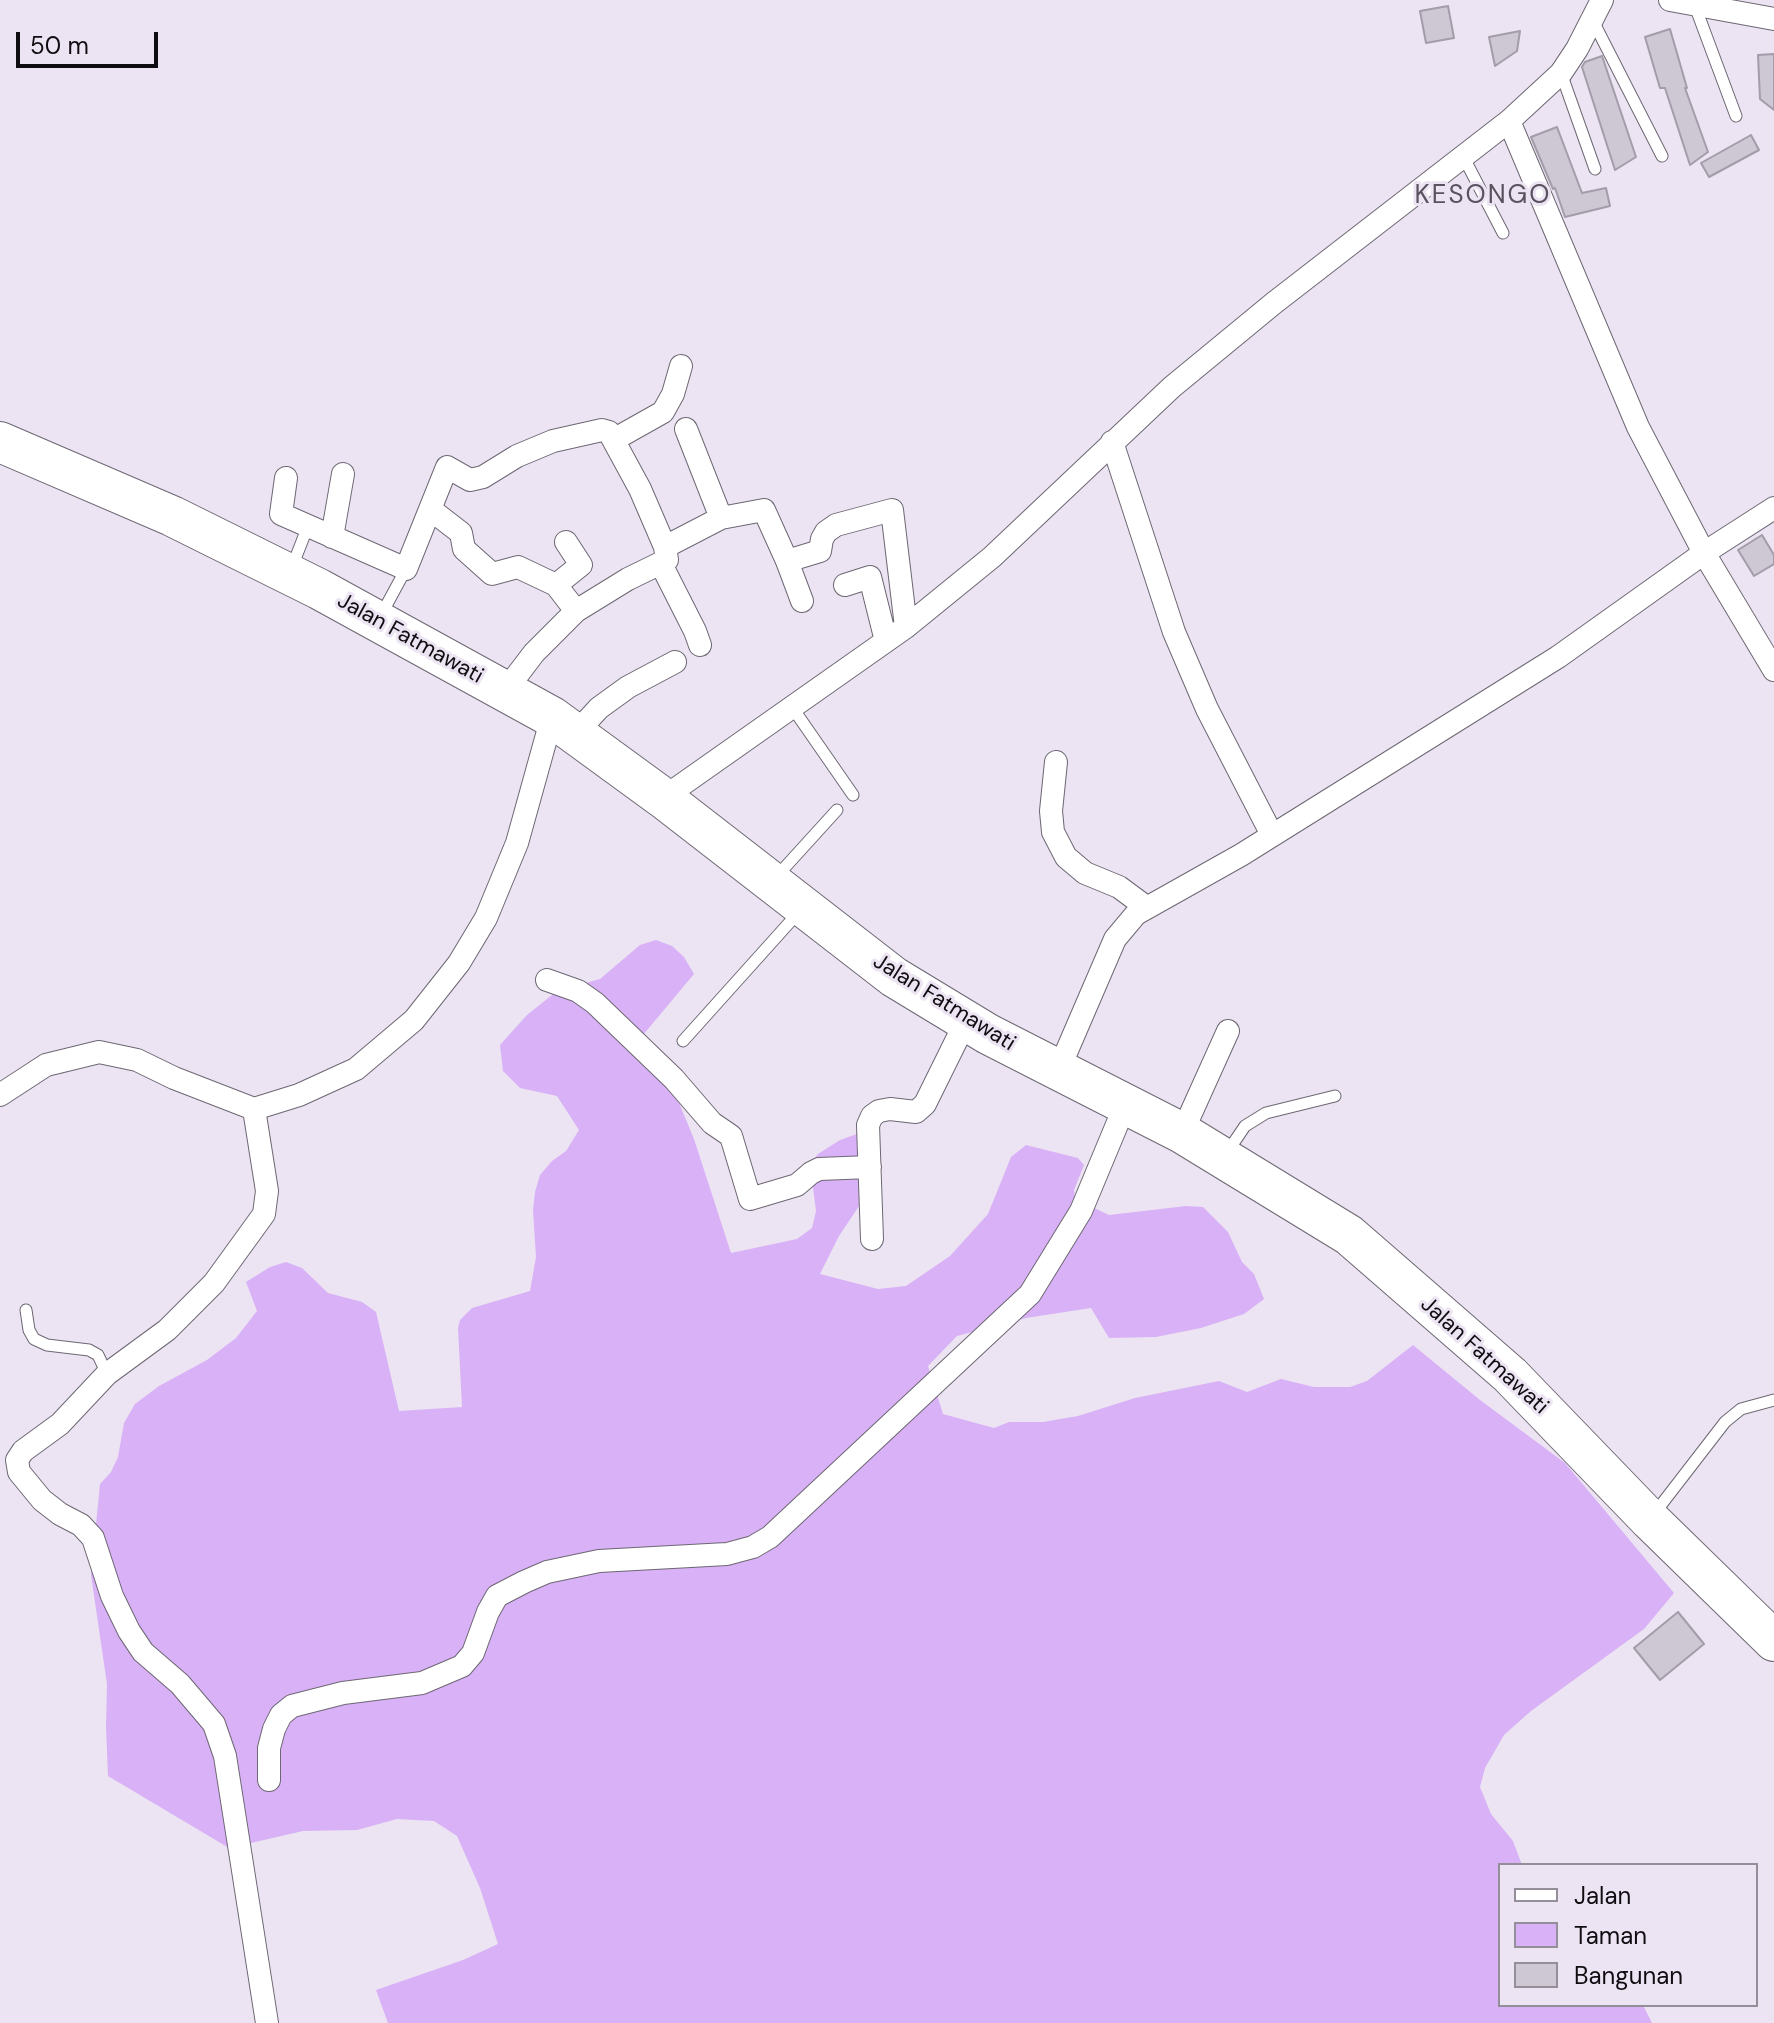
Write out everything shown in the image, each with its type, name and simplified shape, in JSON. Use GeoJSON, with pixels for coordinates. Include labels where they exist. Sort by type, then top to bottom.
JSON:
{"type":"FeatureCollection","features":[{"type":"Feature","properties":{"kind":"highway","name":"Jalan Fatmawati"},"geometry":{"type":"LineString","coordinates":[[0,442],[172,516],[289,574],[564,725],[894,977],[966,1021],[1182,1133],[1349,1235],[1510,1375],[1650,1520],[1774,1641]]}},
{"type":"Feature","properties":{"kind":"street"},"geometry":{"type":"LineString","coordinates":[[1670,0],[1774,19]]}},
{"type":"Feature","properties":{"kind":"street"},"geometry":{"type":"LineString","coordinates":[[663,798],[906,627],[992,557],[1172,387],[1274,303],[1509,121],[1561,73],[1598,10]]}},
{"type":"Feature","properties":{"kind":"street"},"geometry":{"type":"LineString","coordinates":[[1509,121],[1638,427],[1704,553],[1774,670]]}},
{"type":"Feature","properties":{"kind":"street"},"geometry":{"type":"LineString","coordinates":[[615,439],[663,412],[673,394],[681,366]]}},
{"type":"Feature","properties":{"kind":"street"},"geometry":{"type":"LineString","coordinates":[[686,429],[721,518]]}},
{"type":"Feature","properties":{"kind":"street"},"geometry":{"type":"LineString","coordinates":[[286,478],[281,514],[406,569],[447,467],[470,480],[498,470],[517,456],[553,441],[602,430],[609,432],[615,439],[700,645]]}},
{"type":"Feature","properties":{"kind":"street"},"geometry":{"type":"LineString","coordinates":[[1112,442],[1178,643],[1207,709],[1272,835]]}},
{"type":"Feature","properties":{"kind":"street"},"geometry":{"type":"LineString","coordinates":[[332,537],[343,474]]}},
{"type":"Feature","properties":{"kind":"street"},"geometry":{"type":"LineString","coordinates":[[1059,1069],[1115,939],[1136,914],[1272,835],[1558,657],[1704,553],[1774,508]]}},
{"type":"Feature","properties":{"kind":"street"},"geometry":{"type":"LineString","coordinates":[[430,509],[461,533],[464,549],[492,574],[518,567],[556,585],[576,611]]}},
{"type":"Feature","properties":{"kind":"street"},"geometry":{"type":"LineString","coordinates":[[505,691],[534,653],[576,611],[721,518],[764,510],[802,601]]}},
{"type":"Feature","properties":{"kind":"street"},"geometry":{"type":"LineString","coordinates":[[787,561],[820,551],[826,532],[836,525],[892,510],[906,627]]}},
{"type":"Feature","properties":{"kind":"street"},"geometry":{"type":"LineString","coordinates":[[556,585],[581,565],[566,542]]}},
{"type":"Feature","properties":{"kind":"street"},"geometry":{"type":"LineString","coordinates":[[845,585],[870,577],[886,641]]}},
{"type":"Feature","properties":{"kind":"street"},"geometry":{"type":"LineString","coordinates":[[0,1095],[46,1065],[99,1052],[137,1060],[254,1109],[299,1095],[356,1069],[414,1020],[459,963],[486,918],[564,725],[599,708],[675,662]]}},
{"type":"Feature","properties":{"kind":"street"},"geometry":{"type":"LineString","coordinates":[[1056,762],[1051,811],[1053,832],[1066,857],[1085,873],[1119,887],[1146,907]]}},
{"type":"Feature","properties":{"kind":"street"},"geometry":{"type":"LineString","coordinates":[[547,980],[578,991],[595,1003],[674,1079],[712,1123],[731,1136],[750,1199],[797,1185],[819,1169],[870,1167]]}},
{"type":"Feature","properties":{"kind":"street"},"geometry":{"type":"LineString","coordinates":[[872,1239],[868,1125],[872,1116],[879,1111],[916,1112],[925,1104],[966,1021]]}},
{"type":"Feature","properties":{"kind":"street"},"geometry":{"type":"LineString","coordinates":[[1182,1133],[1228,1031]]}},
{"type":"Feature","properties":{"kind":"street"},"geometry":{"type":"LineString","coordinates":[[269,1780],[269,1748],[274,1729],[281,1715],[292,1706],[343,1693],[422,1683],[462,1666],[473,1653],[497,1596],[524,1582],[547,1572],[599,1561],[727,1554],[753,1547],[770,1537],[1030,1294],[1081,1211],[1126,1103]]}},
{"type":"Feature","properties":{"kind":"street"},"geometry":{"type":"LineString","coordinates":[[254,1109],[267,1191],[264,1214],[214,1283],[167,1330],[107,1374],[60,1424],[23,1451],[17,1460],[19,1472],[42,1500],[81,1525],[93,1538],[112,1596],[129,1631],[143,1652],[180,1684],[214,1724],[225,1756],[267,2023]]}},
{"type":"Feature","properties":{"kind":"lane"},"geometry":{"type":"LineString","coordinates":[[1695,6],[1736,116]]}},
{"type":"Feature","properties":{"kind":"lane"},"geometry":{"type":"LineString","coordinates":[[1598,10],[1662,156]]}},
{"type":"Feature","properties":{"kind":"lane"},"geometry":{"type":"LineString","coordinates":[[1561,73],[1595,169]]}},
{"type":"Feature","properties":{"kind":"lane"},"geometry":{"type":"LineString","coordinates":[[1463,156],[1503,233]]}},
{"type":"Feature","properties":{"kind":"lane"},"geometry":{"type":"LineString","coordinates":[[289,574],[308,526]]}},
{"type":"Feature","properties":{"kind":"lane"},"geometry":{"type":"LineString","coordinates":[[378,621],[406,569]]}},
{"type":"Feature","properties":{"kind":"lane"},"geometry":{"type":"LineString","coordinates":[[792,707],[853,795]]}},
{"type":"Feature","properties":{"kind":"lane"},"geometry":{"type":"LineString","coordinates":[[771,882],[837,810]]}},
{"type":"Feature","properties":{"kind":"lane"},"geometry":{"type":"LineString","coordinates":[[683,1041],[803,907]]}},
{"type":"Feature","properties":{"kind":"lane"},"geometry":{"type":"LineString","coordinates":[[1223,1158],[1245,1126],[1266,1113],[1335,1096]]}},
{"type":"Feature","properties":{"kind":"lane"},"geometry":{"type":"LineString","coordinates":[[26,1310],[29,1330],[34,1339],[47,1345],[89,1350],[98,1355],[107,1374]]}},
{"type":"Feature","properties":{"kind":"lane"},"geometry":{"type":"LineString","coordinates":[[1650,1520],[1725,1422],[1741,1409],[1774,1400]]}},
{"type":"Feature","properties":{"kind":"green space"},"geometry":{"type":"Polygon","coordinates":[[[656,940],[672,946],[684,957],[694,974],[638,1041],[677,1098],[694,1139],[731,1253],[797,1239],[812,1228],[816,1211],[810,1164],[818,1154],[840,1140],[857,1134],[873,1168],[869,1191],[839,1236],[820,1274],[878,1289],[906,1286],[950,1256],[988,1214],[1011,1157],[1026,1145],[1078,1158],[1084,1165],[1074,1190],[1075,1199],[1109,1215],[1186,1206],[1203,1207],[1228,1232],[1242,1262],[1254,1274],[1264,1299],[1244,1314],[1201,1328],[1156,1337],[1109,1338],[1091,1308],[1026,1318],[957,1336],[928,1366],[943,1414],[994,1428],[1009,1422],[1043,1422],[1078,1416],[1135,1398],[1219,1381],[1247,1392],[1281,1379],[1314,1387],[1350,1387],[1367,1381],[1413,1345],[1565,1463],[1674,1593],[1644,1629],[1531,1711],[1504,1735],[1485,1768],[1480,1787],[1491,1814],[1513,1841],[1521,1863],[1498,1863],[1498,2007],[1644,2007],[1652,2023],[388,2023],[376,1990],[463,1960],[498,1944],[480,1888],[457,1836],[434,1821],[397,1819],[357,1830],[303,1831],[229,1848],[108,1776],[107,1684],[91,1575],[100,1484],[111,1472],[118,1457],[124,1423],[135,1404],[159,1386],[207,1360],[236,1338],[257,1311],[246,1282],[270,1267],[286,1262],[302,1268],[328,1293],[362,1302],[376,1312],[399,1411],[462,1407],[460,1320],[472,1308],[530,1291],[536,1257],[533,1210],[540,1175],[566,1151],[579,1130],[557,1096],[520,1088],[503,1071],[500,1045],[527,1015],[557,991],[600,979],[640,945],[656,940]]]}},
{"type":"Feature","properties":{"kind":"building"},"geometry":{"type":"Polygon","coordinates":[[[1448,6],[1454,38],[1426,43],[1420,11],[1448,6]]]}},
{"type":"Feature","properties":{"kind":"building"},"geometry":{"type":"Polygon","coordinates":[[[1670,29],[1685,88],[1708,152],[1690,165],[1665,88],[1660,88],[1645,37],[1670,29]]]}},
{"type":"Feature","properties":{"kind":"building"},"geometry":{"type":"Polygon","coordinates":[[[1520,31],[1517,51],[1495,66],[1489,37],[1520,31]]]}},
{"type":"Feature","properties":{"kind":"building"},"geometry":{"type":"Polygon","coordinates":[[[1774,54],[1774,110],[1760,99],[1758,55],[1774,54]]]}},
{"type":"Feature","properties":{"kind":"building"},"geometry":{"type":"Polygon","coordinates":[[[1602,56],[1636,157],[1615,170],[1582,67],[1585,62],[1602,56]]]}},
{"type":"Feature","properties":{"kind":"building"},"geometry":{"type":"Polygon","coordinates":[[[1557,127],[1582,193],[1606,188],[1610,206],[1565,217],[1531,137],[1557,127]]]}},
{"type":"Feature","properties":{"kind":"building"},"geometry":{"type":"Polygon","coordinates":[[[1751,135],[1759,150],[1709,177],[1701,163],[1751,135]]]}},
{"type":"Feature","properties":{"kind":"building"},"geometry":{"type":"Polygon","coordinates":[[[1762,535],[1774,555],[1774,564],[1754,576],[1738,550],[1762,535]]]}},
{"type":"Feature","properties":{"kind":"building"},"geometry":{"type":"Polygon","coordinates":[[[1678,1612],[1704,1644],[1660,1680],[1634,1648],[1678,1612]]]}},
{"type":"Feature","properties":{"kind":"district","name":"KESONGO"},"geometry":{"type":"Point","coordinates":[1483,196]}}]}
